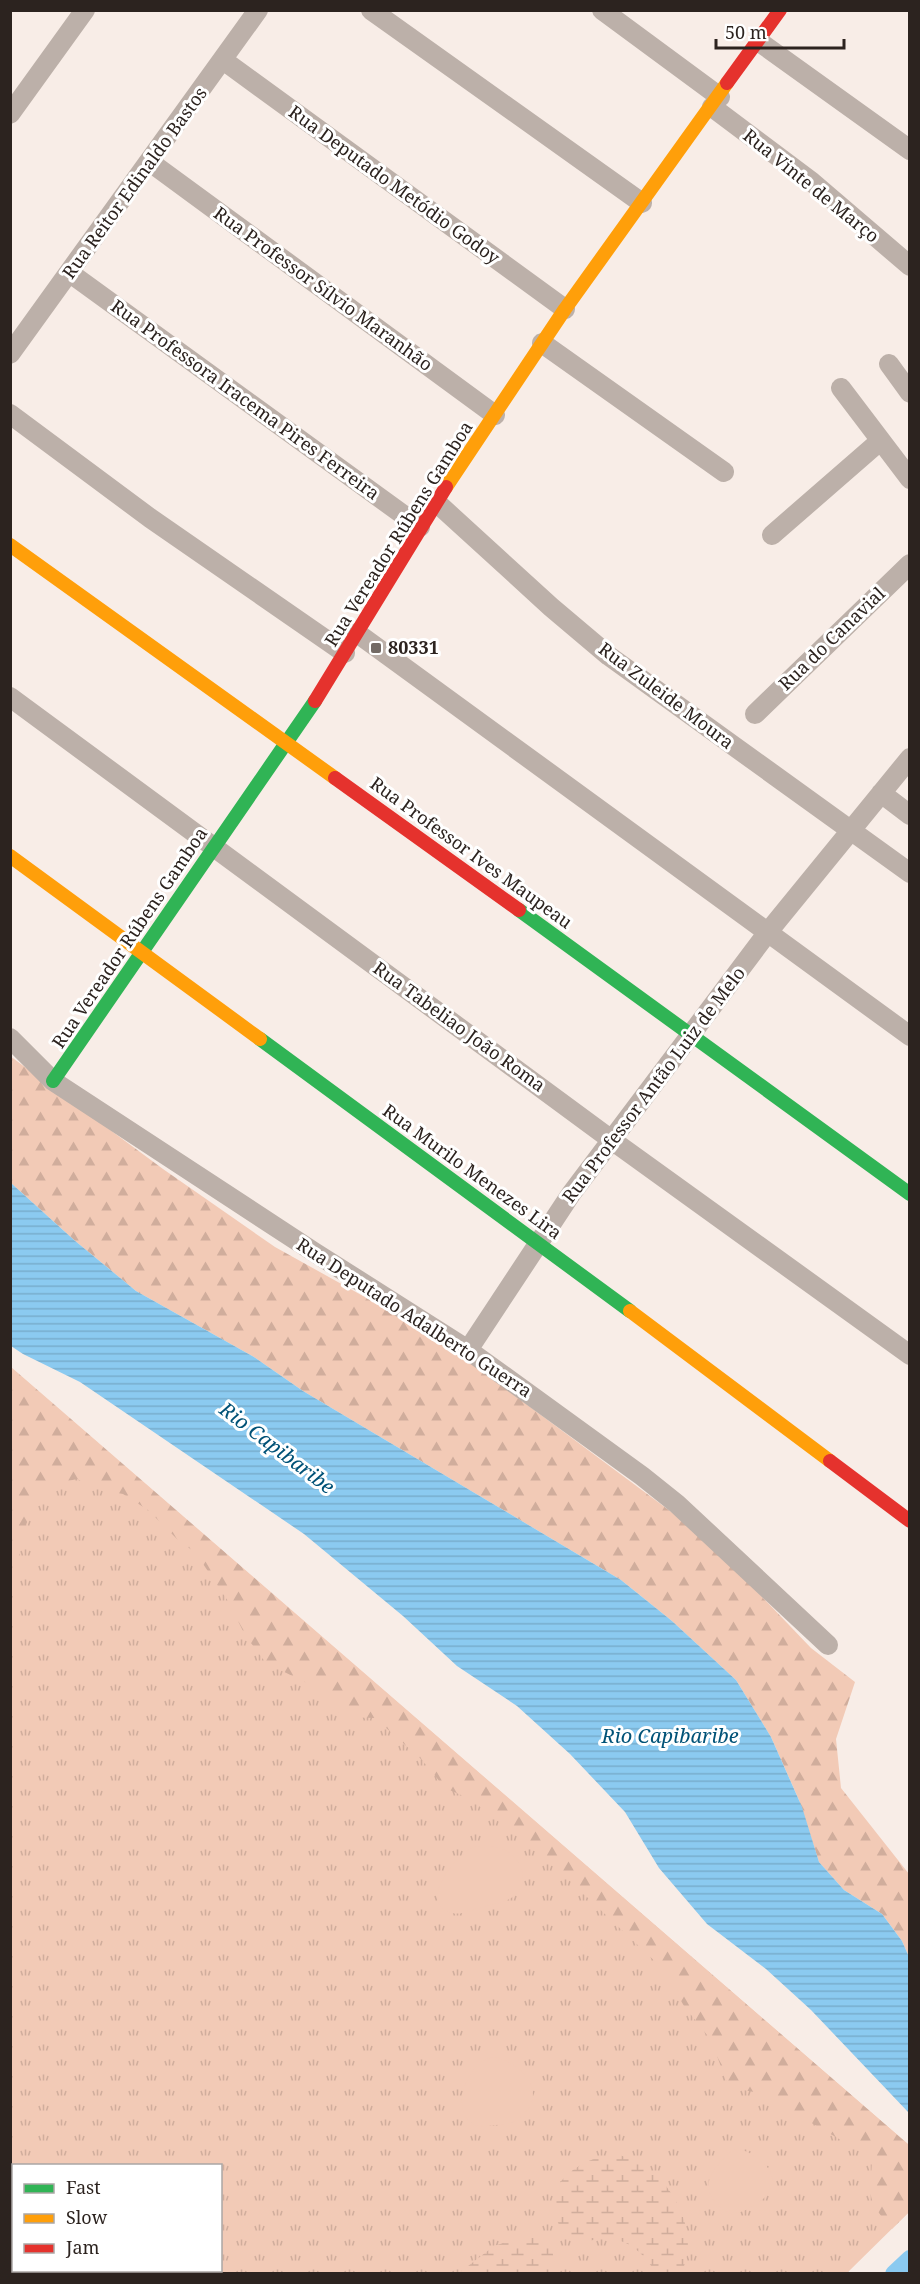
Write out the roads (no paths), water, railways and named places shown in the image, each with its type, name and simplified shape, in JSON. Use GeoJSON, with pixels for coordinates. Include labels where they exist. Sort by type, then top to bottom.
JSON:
{"type":"FeatureCollection","features":[{"type":"Feature","properties":{"kind":"street"},"geometry":{"type":"LineString","coordinates":[[10,114],[85,10]]}},
{"type":"Feature","properties":{"kind":"street","name":"Rua Reitor Edinaldo Bastos"},"geometry":{"type":"LineString","coordinates":[[10,354],[258,10]]}},
{"type":"Feature","properties":{"kind":"street"},"geometry":{"type":"LineString","coordinates":[[371,10],[642,203]]}},
{"type":"Feature","properties":{"kind":"street","name":"Rua Vinte de Março"},"geometry":{"type":"LineString","coordinates":[[602,10],[909,264]]}},
{"type":"Feature","properties":{"kind":"street","name":"Rua Vereador Rúbens Gamboa"},"geometry":{"type":"LineString","coordinates":[[53,1081],[287,742],[345,653],[436,502],[565,309],[780,10]]}},
{"type":"Feature","properties":{"kind":"street"},"geometry":{"type":"LineString","coordinates":[[758,41],[909,150]]}},
{"type":"Feature","properties":{"kind":"street","name":"Rua Deputado Metódio Godoy"},"geometry":{"type":"LineString","coordinates":[[223,60],[565,309]]}},
{"type":"Feature","properties":{"kind":"street","name":"Rua Professor Sílvio Maranhão"},"geometry":{"type":"LineString","coordinates":[[150,162],[495,416]]}},
{"type":"Feature","properties":{"kind":"street","name":"Rua Professora Iracema Pires Ferreira"},"geometry":{"type":"LineString","coordinates":[[70,273],[420,527]]}},
{"type":"Feature","properties":{"kind":"street"},"geometry":{"type":"LineString","coordinates":[[542,344],[724,472]]}},
{"type":"Feature","properties":{"kind":"street"},"geometry":{"type":"LineString","coordinates":[[889,364],[909,393]]}},
{"type":"Feature","properties":{"kind":"street"},"geometry":{"type":"LineString","coordinates":[[841,388],[909,479]]}},
{"type":"Feature","properties":{"kind":"street"},"geometry":{"type":"LineString","coordinates":[[10,414],[150,518],[345,653]]}},
{"type":"Feature","properties":{"kind":"street"},"geometry":{"type":"LineString","coordinates":[[772,536],[880,441]]}},
{"type":"Feature","properties":{"kind":"street","name":"Rua Zuleide Moura"},"geometry":{"type":"LineString","coordinates":[[436,502],[551,607],[609,656],[909,873]]}},
{"type":"Feature","properties":{"kind":"street","name":"Rua Professor Ives Maupeau"},"geometry":{"type":"LineString","coordinates":[[10,545],[692,1034],[909,1194]]}},
{"type":"Feature","properties":{"kind":"street","name":"Rua do Canavial"},"geometry":{"type":"LineString","coordinates":[[755,714],[909,564]]}},
{"type":"Feature","properties":{"kind":"street"},"geometry":{"type":"LineString","coordinates":[[357,633],[909,1036]]}},
{"type":"Feature","properties":{"kind":"street","name":"Rua Tabeliao João Roma"},"geometry":{"type":"LineString","coordinates":[[10,697],[613,1141],[909,1355]]}},
{"type":"Feature","properties":{"kind":"street","name":"Rua Professor Antão Luiz de Melo"},"geometry":{"type":"LineString","coordinates":[[468,1350],[572,1194],[768,932],[909,758]]}},
{"type":"Feature","properties":{"kind":"street"},"geometry":{"type":"LineString","coordinates":[[880,794],[909,815]]}},
{"type":"Feature","properties":{"kind":"street","name":"Rua Murilo Menezes Lira"},"geometry":{"type":"LineString","coordinates":[[10,856],[539,1243],[909,1521]]}},
{"type":"Feature","properties":{"kind":"street","name":"Rua Deputado Adalberto Guerra"},"geometry":{"type":"LineString","coordinates":[[10,1038],[53,1081],[468,1350],[642,1476],[677,1504],[828,1645]]}},
{"type":"Feature","properties":{"kind":"water","name":"Rio Capibaribe"},"geometry":{"type":"Polygon","coordinates":[[[11,1183],[74,1240],[136,1291],[254,1357],[303,1391],[621,1580],[672,1621],[736,1680],[771,1737],[802,1807],[819,1862],[844,1890],[882,1914],[902,1941],[909,1957],[909,2113],[811,2010],[766,1969],[707,1924],[659,1868],[625,1812],[570,1754],[517,1706],[457,1666],[403,1616],[304,1534],[80,1382],[11,1346],[11,1183]]]}},
{"type":"Feature","properties":{"kind":"waterway"},"geometry":{"type":"LineString","coordinates":[[894,2274],[910,2259]]}},
{"type":"Feature","properties":{"kind":"place","name":"80331"},"geometry":{"type":"Point","coordinates":[376,648]}}]}
